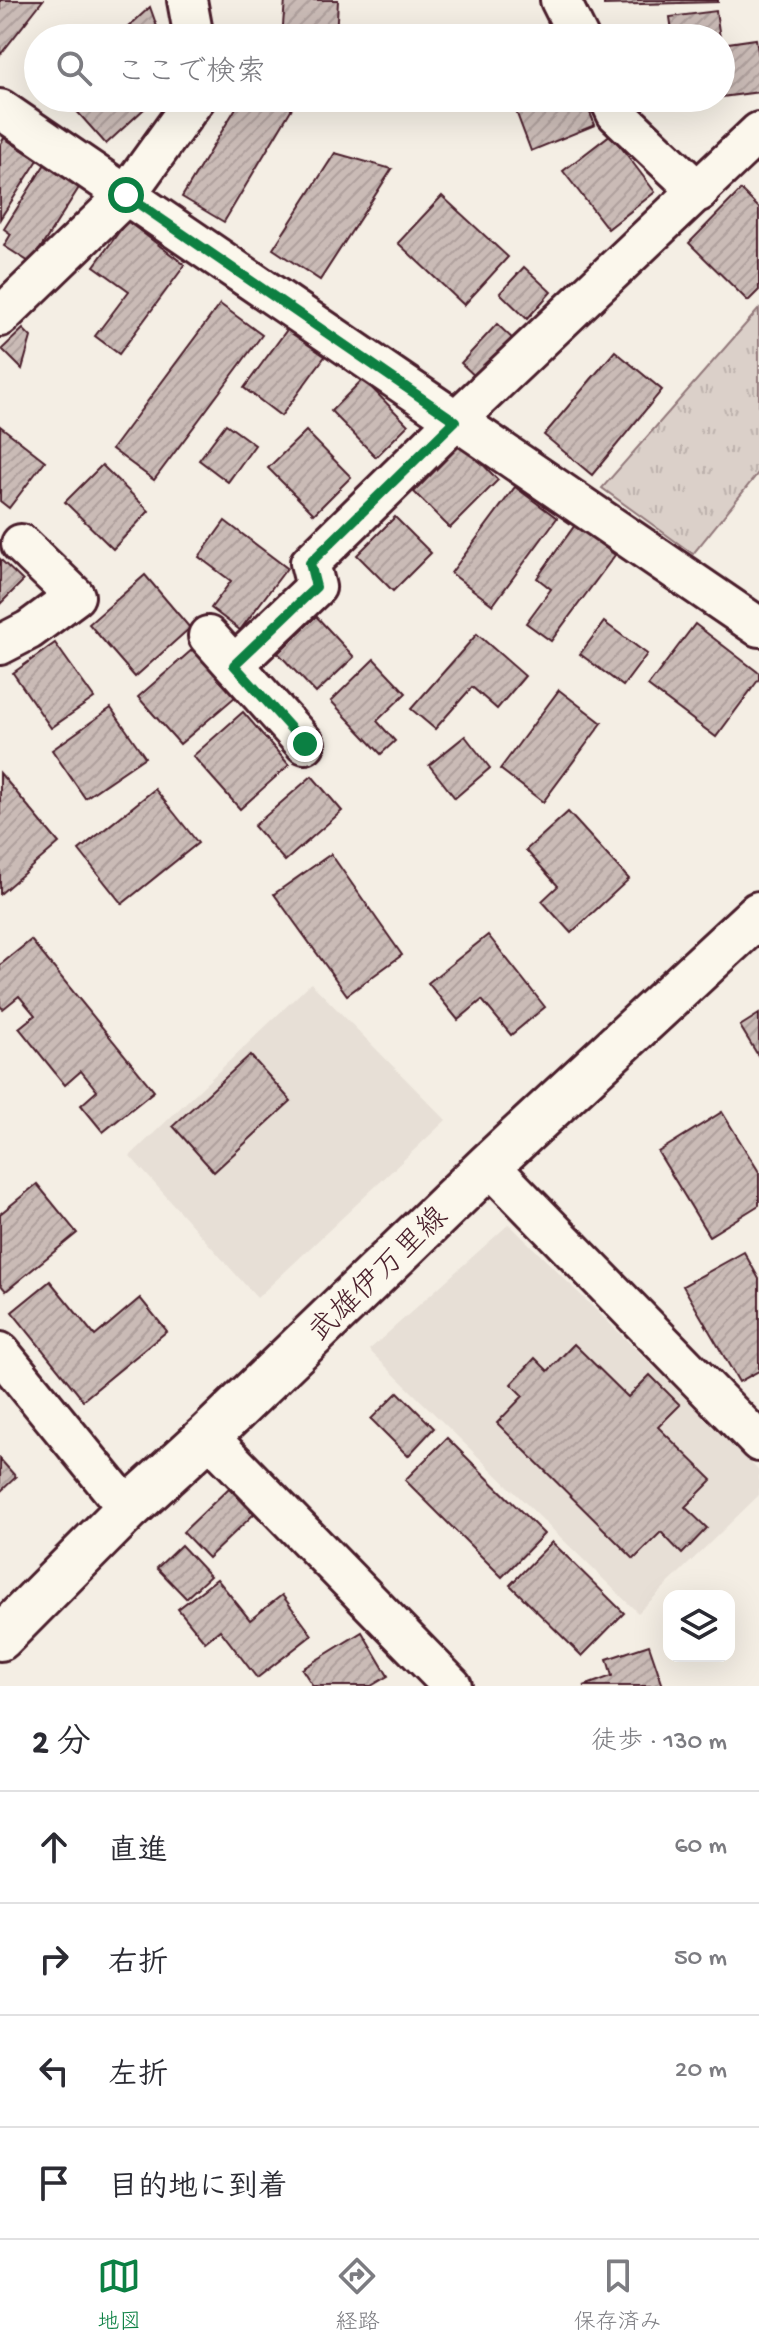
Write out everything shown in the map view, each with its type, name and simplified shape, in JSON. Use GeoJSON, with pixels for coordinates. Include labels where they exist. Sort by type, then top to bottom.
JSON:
{"type":"FeatureCollection","features":[{"type":"Feature","properties":{"kind":"main road","name":"武雄伊万里線"},"geometry":{"type":"LineString","coordinates":[[0,1638],[128,1509],[489,1165],[759,914]]}},
{"type":"Feature","properties":{"kind":"street"},"geometry":{"type":"LineString","coordinates":[[187,0],[191,24]]}},
{"type":"Feature","properties":{"kind":"street"},"geometry":{"type":"LineString","coordinates":[[560,0],[572,24]]}},
{"type":"Feature","properties":{"kind":"street"},"geometry":{"type":"LineString","coordinates":[[0,109],[759,627]]}},
{"type":"Feature","properties":{"kind":"street"},"geometry":{"type":"LineString","coordinates":[[0,317],[126,195],[186,112]]}},
{"type":"Feature","properties":{"kind":"street"},"geometry":{"type":"LineString","coordinates":[[616,112],[699,192]]}},
{"type":"Feature","properties":{"kind":"street"},"geometry":{"type":"LineString","coordinates":[[234,665],[316,587],[310,563],[759,132]]}},
{"type":"Feature","properties":{"kind":"street"},"geometry":{"type":"LineString","coordinates":[[0,645],[29,630],[75,596],[21,544]]}},
{"type":"Feature","properties":{"kind":"street"},"geometry":{"type":"LineString","coordinates":[[208,636],[305,744]]}},
{"type":"Feature","properties":{"kind":"street"},"geometry":{"type":"LineString","coordinates":[[489,1165],[759,1442]]}},
{"type":"Feature","properties":{"kind":"street"},"geometry":{"type":"LineString","coordinates":[[0,1352],[128,1509]]}},
{"type":"Feature","properties":{"kind":"street"},"geometry":{"type":"LineString","coordinates":[[208,1436],[452,1686]]}},
{"type":"Feature","properties":{"kind":"shaded area"},"geometry":{"type":"Polygon","coordinates":[[[311,983],[446,1120],[257,1298],[130,1156],[311,983]]]}},
{"type":"Feature","properties":{"kind":"shaded area"},"geometry":{"type":"Polygon","coordinates":[[[509,1224],[759,1471],[759,1495],[638,1613],[369,1350],[509,1224]]]}},
{"type":"Feature","properties":{"kind":"green space"},"geometry":{"type":"Polygon","coordinates":[[[759,309],[759,472],[693,554],[602,488],[759,309]]]}},
{"type":"Feature","properties":{"kind":"building"},"geometry":{"type":"Polygon","coordinates":[[[0,0],[43,0],[24,24],[0,55],[0,0]]]}},
{"type":"Feature","properties":{"kind":"building"},"geometry":{"type":"Polygon","coordinates":[[[285,0],[338,0],[337,24],[283,24],[285,0]]]}},
{"type":"Feature","properties":{"kind":"building"},"geometry":{"type":"Polygon","coordinates":[[[604,0],[718,0],[718,2],[604,5],[604,0]]]}},
{"type":"Feature","properties":{"kind":"building"},"geometry":{"type":"Polygon","coordinates":[[[150,7],[156,24],[131,24],[150,7]]]}},
{"type":"Feature","properties":{"kind":"building"},"geometry":{"type":"Polygon","coordinates":[[[716,11],[718,24],[671,24],[670,17],[716,11]]]}},
{"type":"Feature","properties":{"kind":"building"},"geometry":{"type":"Polygon","coordinates":[[[756,39],[759,92],[735,95],[735,42],[756,39]]]}},
{"type":"Feature","properties":{"kind":"building"},"geometry":{"type":"Polygon","coordinates":[[[77,112],[141,112],[106,144],[77,112]]]}},
{"type":"Feature","properties":{"kind":"building"},"geometry":{"type":"Polygon","coordinates":[[[234,112],[290,112],[224,222],[182,197],[234,112]]]}},
{"type":"Feature","properties":{"kind":"building"},"geometry":{"type":"Polygon","coordinates":[[[516,112],[590,112],[595,125],[531,151],[516,112]]]}},
{"type":"Feature","properties":{"kind":"building"},"geometry":{"type":"Polygon","coordinates":[[[611,134],[655,192],[608,229],[563,171],[611,134]]]}},
{"type":"Feature","properties":{"kind":"building"},"geometry":{"type":"Polygon","coordinates":[[[4,138],[38,160],[0,219],[0,145],[4,138]]]}},
{"type":"Feature","properties":{"kind":"building"},"geometry":{"type":"Polygon","coordinates":[[[335,153],[392,169],[320,280],[273,249],[335,153]]]}},
{"type":"Feature","properties":{"kind":"building"},"geometry":{"type":"Polygon","coordinates":[[[45,164],[80,186],[31,263],[4,246],[11,234],[4,229],[45,164]]]}},
{"type":"Feature","properties":{"kind":"building"},"geometry":{"type":"Polygon","coordinates":[[[741,190],[759,208],[759,290],[748,301],[689,243],[741,190]]]}},
{"type":"Feature","properties":{"kind":"building"},"geometry":{"type":"Polygon","coordinates":[[[442,196],[508,257],[464,305],[398,243],[442,196]]]}},
{"type":"Feature","properties":{"kind":"building"},"geometry":{"type":"Polygon","coordinates":[[[127,221],[185,265],[119,354],[95,336],[129,291],[94,266],[127,221]]]}},
{"type":"Feature","properties":{"kind":"building"},"geometry":{"type":"Polygon","coordinates":[[[524,267],[551,292],[527,319],[500,293],[524,267]]]}},
{"type":"Feature","properties":{"kind":"building"},"geometry":{"type":"Polygon","coordinates":[[[220,304],[262,335],[154,480],[112,449],[220,304]]]}},
{"type":"Feature","properties":{"kind":"building"},"geometry":{"type":"Polygon","coordinates":[[[497,324],[516,342],[480,381],[461,363],[497,324]]]}},
{"type":"Feature","properties":{"kind":"building"},"geometry":{"type":"Polygon","coordinates":[[[289,327],[326,355],[281,416],[244,388],[289,327]]]}},
{"type":"Feature","properties":{"kind":"building"},"geometry":{"type":"Polygon","coordinates":[[[23,329],[31,337],[22,369],[2,349],[23,329]]]}},
{"type":"Feature","properties":{"kind":"building"},"geometry":{"type":"Polygon","coordinates":[[[615,351],[662,390],[592,475],[544,435],[615,351]]]}},
{"type":"Feature","properties":{"kind":"building"},"geometry":{"type":"Polygon","coordinates":[[[363,379],[408,425],[376,457],[331,411],[363,379]]]}},
{"type":"Feature","properties":{"kind":"building"},"geometry":{"type":"Polygon","coordinates":[[[226,424],[255,445],[228,482],[199,460],[226,424]]]}},
{"type":"Feature","properties":{"kind":"building"},"geometry":{"type":"Polygon","coordinates":[[[0,426],[45,461],[9,508],[0,501],[0,426]]]}},
{"type":"Feature","properties":{"kind":"building"},"geometry":{"type":"Polygon","coordinates":[[[306,431],[351,477],[314,514],[268,468],[306,431]]]}},
{"type":"Feature","properties":{"kind":"building"},"geometry":{"type":"Polygon","coordinates":[[[462,443],[498,480],[450,528],[414,492],[462,443]]]}},
{"type":"Feature","properties":{"kind":"building"},"geometry":{"type":"Polygon","coordinates":[[[102,465],[149,511],[113,549],[65,502],[102,465]]]}},
{"type":"Feature","properties":{"kind":"building"},"geometry":{"type":"Polygon","coordinates":[[[515,487],[557,518],[493,605],[451,573],[515,487]]]}},
{"type":"Feature","properties":{"kind":"building"},"geometry":{"type":"Polygon","coordinates":[[[395,517],[431,553],[393,591],[357,555],[395,517]]]}},
{"type":"Feature","properties":{"kind":"building"},"geometry":{"type":"Polygon","coordinates":[[[225,521],[287,568],[240,630],[211,608],[231,581],[199,557],[225,521]]]}},
{"type":"Feature","properties":{"kind":"building"},"geometry":{"type":"Polygon","coordinates":[[[575,525],[615,555],[551,641],[526,623],[551,589],[537,578],[575,525]]]}},
{"type":"Feature","properties":{"kind":"building"},"geometry":{"type":"Polygon","coordinates":[[[0,559],[23,581],[0,604],[0,559]]]}},
{"type":"Feature","properties":{"kind":"building"},"geometry":{"type":"Polygon","coordinates":[[[145,575],[190,628],[135,677],[89,624],[145,575]]]}},
{"type":"Feature","properties":{"kind":"building"},"geometry":{"type":"Polygon","coordinates":[[[316,616],[354,657],[316,693],[278,653],[316,616]]]}},
{"type":"Feature","properties":{"kind":"building"},"geometry":{"type":"Polygon","coordinates":[[[604,622],[647,654],[623,686],[580,654],[604,622]]]}},
{"type":"Feature","properties":{"kind":"building"},"geometry":{"type":"Polygon","coordinates":[[[695,624],[759,673],[759,679],[716,737],[648,686],[695,624]]]}},
{"type":"Feature","properties":{"kind":"building"},"geometry":{"type":"Polygon","coordinates":[[[477,634],[525,676],[497,709],[472,687],[435,729],[411,709],[477,634]]]}},
{"type":"Feature","properties":{"kind":"building"},"geometry":{"type":"Polygon","coordinates":[[[55,643],[94,698],[51,728],[13,673],[55,643]]]}},
{"type":"Feature","properties":{"kind":"building"},"geometry":{"type":"Polygon","coordinates":[[[193,649],[235,697],[180,744],[138,697],[193,649]]]}},
{"type":"Feature","properties":{"kind":"building"},"geometry":{"type":"Polygon","coordinates":[[[374,659],[406,693],[377,721],[395,741],[381,754],[331,701],[374,659]]]}},
{"type":"Feature","properties":{"kind":"building"},"geometry":{"type":"Polygon","coordinates":[[[559,690],[602,723],[543,802],[500,769],[559,690]]]}},
{"type":"Feature","properties":{"kind":"building"},"geometry":{"type":"Polygon","coordinates":[[[111,708],[145,757],[85,798],[52,750],[111,708]]]}},
{"type":"Feature","properties":{"kind":"building"},"geometry":{"type":"Polygon","coordinates":[[[243,712],[289,765],[240,809],[193,756],[243,712]]]}},
{"type":"Feature","properties":{"kind":"building"},"geometry":{"type":"Polygon","coordinates":[[[465,736],[490,768],[455,798],[429,765],[465,736]]]}},
{"type":"Feature","properties":{"kind":"building"},"geometry":{"type":"Polygon","coordinates":[[[0,773],[59,843],[0,894],[0,773]]]}},
{"type":"Feature","properties":{"kind":"building"},"geometry":{"type":"Polygon","coordinates":[[[312,776],[342,811],[285,861],[254,826],[312,776]]]}},
{"type":"Feature","properties":{"kind":"building"},"geometry":{"type":"Polygon","coordinates":[[[155,789],[198,843],[122,904],[79,850],[155,789]]]}},
{"type":"Feature","properties":{"kind":"building"},"geometry":{"type":"Polygon","coordinates":[[[568,812],[629,879],[571,933],[542,901],[558,886],[526,850],[568,812]]]}},
{"type":"Feature","properties":{"kind":"building"},"geometry":{"type":"Polygon","coordinates":[[[331,854],[402,955],[347,995],[274,894],[331,854]]]}},
{"type":"Feature","properties":{"kind":"building"},"geometry":{"type":"Polygon","coordinates":[[[488,935],[545,1007],[511,1035],[482,1000],[458,1020],[428,983],[488,935]]]}},
{"type":"Feature","properties":{"kind":"building"},"geometry":{"type":"Polygon","coordinates":[[[31,940],[154,1091],[103,1132],[81,1105],[97,1091],[81,1071],[65,1085],[19,1028],[35,1015],[19,996],[3,1009],[0,1006],[0,965],[31,940]]]}},
{"type":"Feature","properties":{"kind":"building"},"geometry":{"type":"Polygon","coordinates":[[[759,1014],[759,1057],[740,1026],[759,1014]]]}},
{"type":"Feature","properties":{"kind":"building"},"geometry":{"type":"Polygon","coordinates":[[[250,1055],[291,1101],[214,1172],[173,1126],[250,1055]]]}},
{"type":"Feature","properties":{"kind":"building"},"geometry":{"type":"Polygon","coordinates":[[[722,1112],[759,1172],[759,1205],[709,1236],[658,1152],[722,1112]]]}},
{"type":"Feature","properties":{"kind":"building"},"geometry":{"type":"Polygon","coordinates":[[[37,1184],[77,1233],[6,1291],[0,1284],[0,1214],[37,1184]]]}},
{"type":"Feature","properties":{"kind":"building"},"geometry":{"type":"Polygon","coordinates":[[[744,1252],[759,1279],[759,1371],[739,1382],[683,1286],[744,1252]]]}},
{"type":"Feature","properties":{"kind":"building"},"geometry":{"type":"Polygon","coordinates":[[[50,1281],[95,1336],[140,1298],[167,1331],[83,1400],[12,1312],[50,1281]]]}},
{"type":"Feature","properties":{"kind":"building"},"geometry":{"type":"Polygon","coordinates":[[[574,1344],[628,1397],[650,1375],[680,1405],[658,1427],[712,1480],[685,1507],[707,1528],[682,1554],[661,1532],[634,1559],[497,1423],[523,1396],[511,1384],[535,1358],[548,1371],[574,1344]]]}},
{"type":"Feature","properties":{"kind":"building"},"geometry":{"type":"Polygon","coordinates":[[[398,1392],[434,1428],[408,1456],[371,1419],[398,1392]]]}},
{"type":"Feature","properties":{"kind":"building"},"geometry":{"type":"Polygon","coordinates":[[[447,1438],[544,1534],[502,1577],[405,1480],[447,1438]]]}},
{"type":"Feature","properties":{"kind":"building"},"geometry":{"type":"Polygon","coordinates":[[[0,1459],[16,1477],[0,1492],[0,1459]]]}},
{"type":"Feature","properties":{"kind":"building"},"geometry":{"type":"Polygon","coordinates":[[[229,1488],[254,1514],[208,1558],[183,1532],[229,1488]]]}},
{"type":"Feature","properties":{"kind":"building"},"geometry":{"type":"Polygon","coordinates":[[[552,1542],[624,1613],[582,1656],[510,1585],[552,1542]]]}},
{"type":"Feature","properties":{"kind":"building"},"geometry":{"type":"Polygon","coordinates":[[[181,1545],[210,1576],[186,1598],[157,1568],[181,1545]]]}},
{"type":"Feature","properties":{"kind":"building"},"geometry":{"type":"Polygon","coordinates":[[[217,1579],[250,1620],[282,1595],[312,1635],[257,1678],[220,1630],[205,1642],[178,1609],[217,1579]]]}},
{"type":"Feature","properties":{"kind":"building"},"geometry":{"type":"Polygon","coordinates":[[[362,1632],[388,1676],[371,1686],[313,1686],[302,1669],[362,1632]]]}},
{"type":"Feature","properties":{"kind":"building"},"geometry":{"type":"Polygon","coordinates":[[[649,1645],[663,1686],[584,1686],[612,1676],[607,1659],[649,1645]]]}},
{"type":"Feature","properties":{"kind":"route"},"geometry":{"type":"LineString","coordinates":[[126,195],[455,421],[310,563],[316,587],[234,665],[305,744]]}}]}
